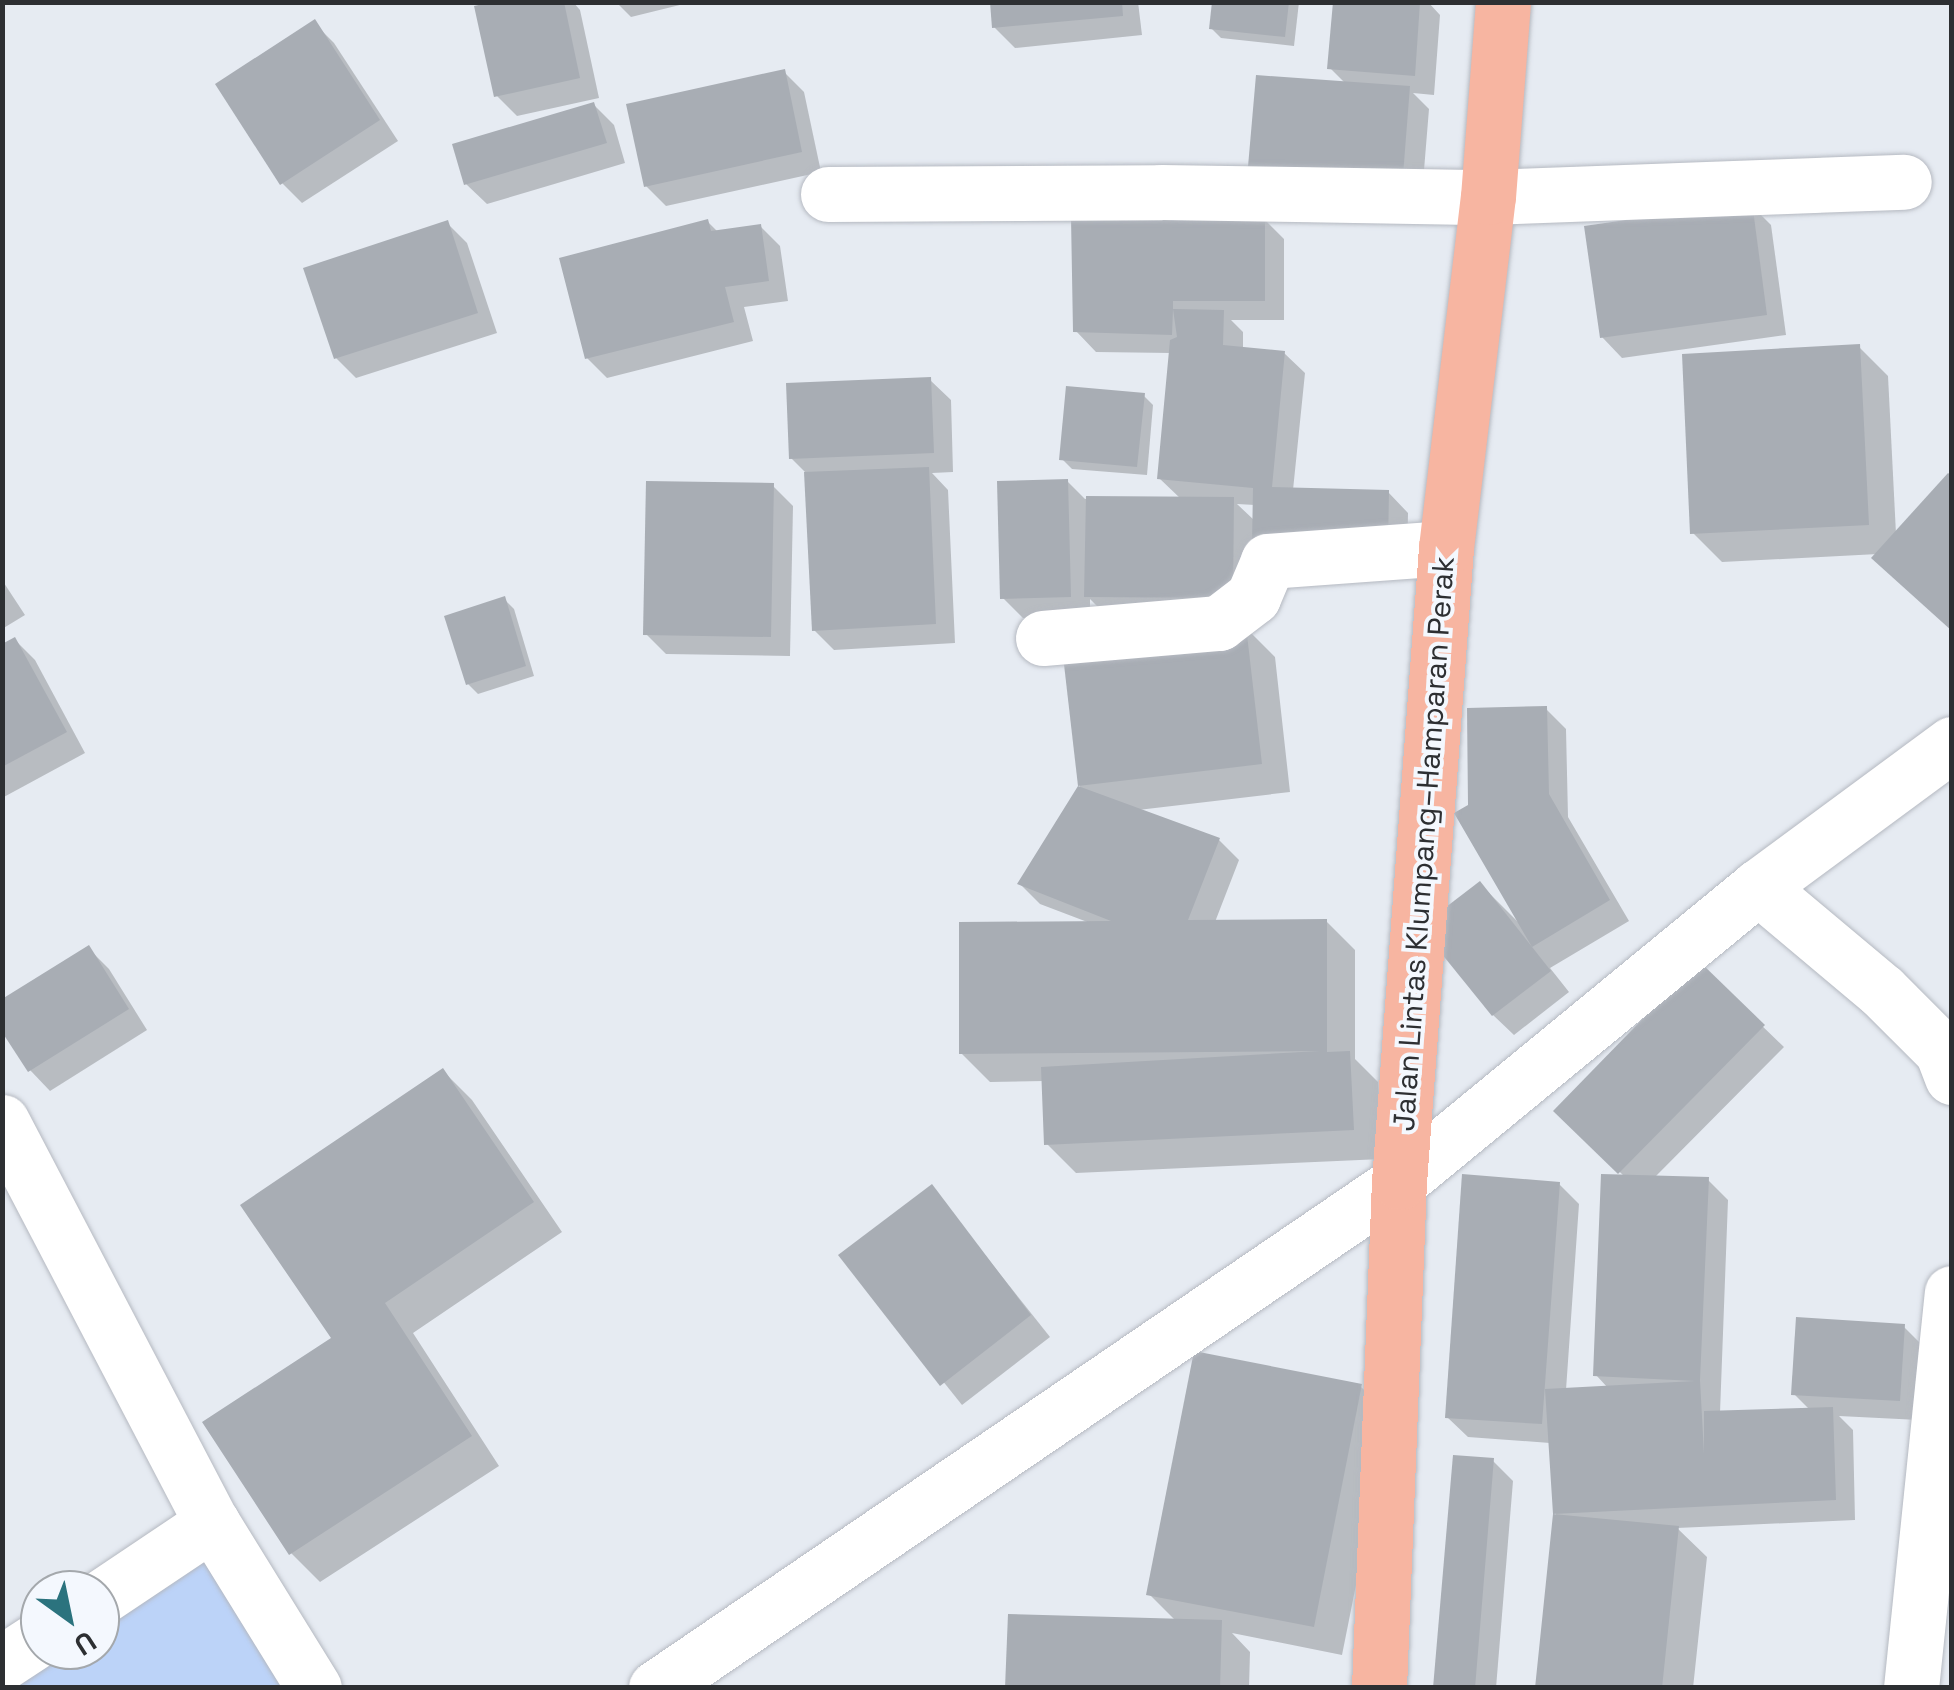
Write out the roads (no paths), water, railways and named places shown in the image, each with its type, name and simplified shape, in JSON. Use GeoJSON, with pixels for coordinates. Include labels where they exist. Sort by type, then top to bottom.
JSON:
{"type":"FeatureCollection","features":[{"type":"Feature","properties":{"kind":"main road","name":"Jalan Lintas Klumpang–Hamparan Perak"},"geometry":{"type":"LineString","coordinates":[[1378,1688],[1399,1182],[1446,548],[1488,198],[1503,2]]}},
{"type":"Feature","properties":{"kind":"street"},"geometry":{"type":"LineString","coordinates":[[828,194],[1160,192],[1488,198],[1904,182]]}},
{"type":"Feature","properties":{"kind":"street"},"geometry":{"type":"LineString","coordinates":[[1043,638],[1219,623],[1252,597],[1268,561],[1446,548]]}},
{"type":"Feature","properties":{"kind":"street"},"geometry":{"type":"LineString","coordinates":[[656,1688],[1399,1182],[1758,886],[1952,744]]}},
{"type":"Feature","properties":{"kind":"street"},"geometry":{"type":"LineString","coordinates":[[1758,886],[1882,991],[1942,1050],[1952,1077]]}},
{"type":"Feature","properties":{"kind":"street"},"geometry":{"type":"LineString","coordinates":[[2,1122],[212,1523],[314,1688]]}},
{"type":"Feature","properties":{"kind":"street"},"geometry":{"type":"LineString","coordinates":[[1911,1688],[1952,1293]]}},
{"type":"Feature","properties":{"kind":"street"},"geometry":{"type":"LineString","coordinates":[[120,1585],[212,1523]]}}]}
